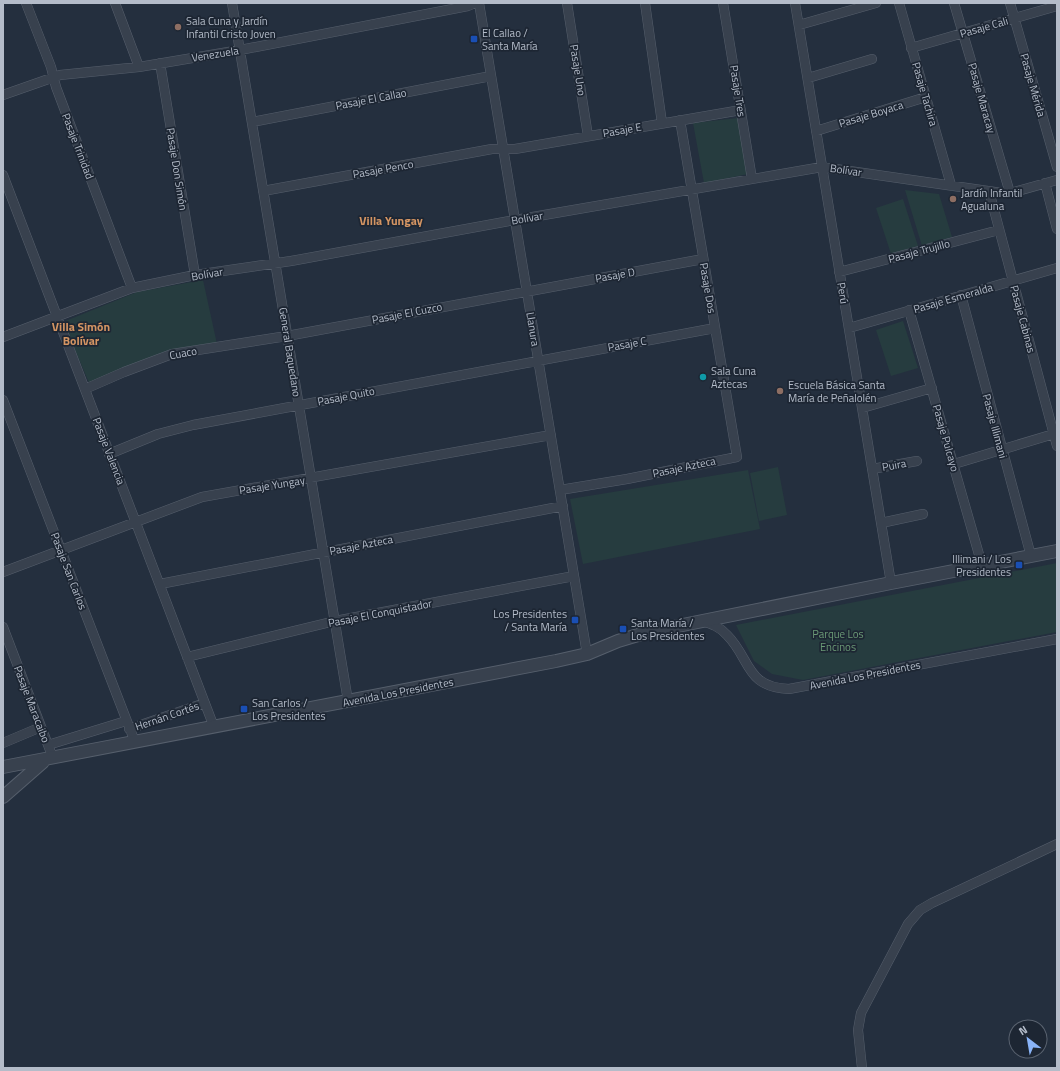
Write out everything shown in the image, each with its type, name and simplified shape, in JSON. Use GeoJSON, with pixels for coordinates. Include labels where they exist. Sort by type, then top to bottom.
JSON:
{"type":"FeatureCollection","features":[{"type":"Feature","properties":{"kind":"street","name":"Pasaje Trinidad"},"geometry":{"type":"LineString","coordinates":[[26,3],[132,288]]}},
{"type":"Feature","properties":{"kind":"street"},"geometry":{"type":"LineString","coordinates":[[115,3],[139,66]]}},
{"type":"Feature","properties":{"kind":"street","name":"General Baquedano"},"geometry":{"type":"LineString","coordinates":[[232,3],[348,701]]}},
{"type":"Feature","properties":{"kind":"street","name":"Venezuela"},"geometry":{"type":"LineString","coordinates":[[3,95],[53,76],[139,66],[240,50],[468,6],[475,3]]}},
{"type":"Feature","properties":{"kind":"street","name":"Llanura"},"geometry":{"type":"LineString","coordinates":[[479,3],[587,654]]}},
{"type":"Feature","properties":{"kind":"street","name":"Pasaje Uno"},"geometry":{"type":"LineString","coordinates":[[567,3],[588,136]]}},
{"type":"Feature","properties":{"kind":"street"},"geometry":{"type":"LineString","coordinates":[[645,3],[662,123]]}},
{"type":"Feature","properties":{"kind":"street","name":"Pasaje Tres"},"geometry":{"type":"LineString","coordinates":[[723,3],[752,179]]}},
{"type":"Feature","properties":{"kind":"street","name":"Perú"},"geometry":{"type":"LineString","coordinates":[[795,3],[891,582]]}},
{"type":"Feature","properties":{"kind":"street"},"geometry":{"type":"LineString","coordinates":[[799,25],[876,3]]}},
{"type":"Feature","properties":{"kind":"street","name":"Pasaje Tachira"},"geometry":{"type":"LineString","coordinates":[[899,3],[951,185]]}},
{"type":"Feature","properties":{"kind":"street","name":"Pasaje Maracay"},"geometry":{"type":"LineString","coordinates":[[954,3],[1010,193]]}},
{"type":"Feature","properties":{"kind":"street","name":"Pasaje Mérida"},"geometry":{"type":"LineString","coordinates":[[1010,3],[1057,167]]}},
{"type":"Feature","properties":{"kind":"street","name":"Pasaje Cali"},"geometry":{"type":"LineString","coordinates":[[911,48],[1057,6]]}},
{"type":"Feature","properties":{"kind":"street"},"geometry":{"type":"LineString","coordinates":[[808,78],[872,59]]}},
{"type":"Feature","properties":{"kind":"street","name":"Pasaje Don Simón"},"geometry":{"type":"LineString","coordinates":[[160,63],[195,275]]}},
{"type":"Feature","properties":{"kind":"street","name":"Pasaje El Callao"},"geometry":{"type":"LineString","coordinates":[[252,122],[491,76]]}},
{"type":"Feature","properties":{"kind":"street","name":"Pasaje Boyaca"},"geometry":{"type":"LineString","coordinates":[[816,131],[926,97]]}},
{"type":"Feature","properties":{"kind":"street","name":"Pasaje E"},"geometry":{"type":"LineString","coordinates":[[503,149],[515,149],[741,110]]}},
{"type":"Feature","properties":{"kind":"street","name":"Pasaje Dos"},"geometry":{"type":"LineString","coordinates":[[680,120],[736,456]]}},
{"type":"Feature","properties":{"kind":"street","name":"Pasaje Penco"},"geometry":{"type":"LineString","coordinates":[[263,191],[492,149],[503,149]]}},
{"type":"Feature","properties":{"kind":"street","name":"Bolívar"},"geometry":{"type":"LineString","coordinates":[[3,337],[132,288],[195,275],[822,167],[1010,193],[1057,180]]}},
{"type":"Feature","properties":{"kind":"street","name":"Pasaje Valencia"},"geometry":{"type":"LineString","coordinates":[[3,175],[214,727]]}},
{"type":"Feature","properties":{"kind":"street"},"geometry":{"type":"LineString","coordinates":[[1045,183],[1057,229]]}},
{"type":"Feature","properties":{"kind":"street","name":"Pasaje Cabinas"},"geometry":{"type":"LineString","coordinates":[[989,191],[1012,280],[1055,433],[1057,446]]}},
{"type":"Feature","properties":{"kind":"street","name":"Pasaje Trujillo"},"geometry":{"type":"LineString","coordinates":[[839,272],[999,230]]}},
{"type":"Feature","properties":{"kind":"street","name":"Pasaje D"},"geometry":{"type":"LineString","coordinates":[[527,291],[703,259]]}},
{"type":"Feature","properties":{"kind":"street","name":"Pasaje Esmeralda"},"geometry":{"type":"LineString","coordinates":[[849,328],[1057,268]]}},
{"type":"Feature","properties":{"kind":"street","name":"Pasaje El Cuzco"},"geometry":{"type":"LineString","coordinates":[[288,336],[527,291]]}},
{"type":"Feature","properties":{"kind":"street","name":"Pasaje Illimani"},"geometry":{"type":"LineString","coordinates":[[961,295],[1001,451],[1031,556]]}},
{"type":"Feature","properties":{"kind":"street","name":"Pasaje Pulcayo"},"geometry":{"type":"LineString","coordinates":[[909,310],[982,565]]}},
{"type":"Feature","properties":{"kind":"street","name":"Pasaje C"},"geometry":{"type":"LineString","coordinates":[[538,360],[715,328]]}},
{"type":"Feature","properties":{"kind":"street","name":"Cuaco"},"geometry":{"type":"LineString","coordinates":[[85,389],[124,372],[172,354],[288,336]]}},
{"type":"Feature","properties":{"kind":"street","name":"Pasaje Quito"},"geometry":{"type":"LineString","coordinates":[[110,454],[176,428],[538,360]]}},
{"type":"Feature","properties":{"kind":"street"},"geometry":{"type":"LineString","coordinates":[[862,408],[932,388]]}},
{"type":"Feature","properties":{"kind":"street","name":"Pasaje San Carlos"},"geometry":{"type":"LineString","coordinates":[[3,400],[135,742]]}},
{"type":"Feature","properties":{"kind":"street"},"geometry":{"type":"LineString","coordinates":[[954,464],[1001,451],[1055,433]]}},
{"type":"Feature","properties":{"kind":"street","name":"Pasaje Yungay"},"geometry":{"type":"LineString","coordinates":[[3,572],[202,497],[311,479],[551,435]]}},
{"type":"Feature","properties":{"kind":"street","name":"Pasaje Azteca"},"geometry":{"type":"LineString","coordinates":[[560,490],[627,479],[736,456]]}},
{"type":"Feature","properties":{"kind":"street","name":"Puira"},"geometry":{"type":"LineString","coordinates":[[872,469],[917,461]]}},
{"type":"Feature","properties":{"kind":"street","name":"Pasaje Azteca"},"geometry":{"type":"LineString","coordinates":[[160,584],[563,506]]}},
{"type":"Feature","properties":{"kind":"street"},"geometry":{"type":"LineString","coordinates":[[881,523],[923,514]]}},
{"type":"Feature","properties":{"kind":"street","name":"Avenida Los Presidentes"},"geometry":{"type":"LineString","coordinates":[[3,767],[587,654],[638,634],[891,582],[1057,551]]}},
{"type":"Feature","properties":{"kind":"street","name":"Pasaje El Conquistador"},"geometry":{"type":"LineString","coordinates":[[187,657],[335,621],[574,576]]}},
{"type":"Feature","properties":{"kind":"street","name":"Avenida Los Presidentes"},"geometry":{"type":"LineString","coordinates":[[701,621],[713,625],[727,635],[749,670],[761,681],[775,687],[789,689],[1057,638]]}},
{"type":"Feature","properties":{"kind":"street","name":"Pasaje Maracaibo"},"geometry":{"type":"LineString","coordinates":[[3,628],[48,745],[49,759]]}},
{"type":"Feature","properties":{"kind":"street","name":"Hernán Cortés"},"geometry":{"type":"LineString","coordinates":[[48,745],[128,725],[205,703]]}},
{"type":"Feature","properties":{"kind":"street"},"geometry":{"type":"LineString","coordinates":[[3,743],[41,727]]}},
{"type":"Feature","properties":{"kind":"street","name":"Avenida Los Presidentes"},"geometry":{"type":"LineString","coordinates":[[3,797],[31,770],[49,759]]}},
{"type":"Feature","properties":{"kind":"street"},"geometry":{"type":"LineString","coordinates":[[862,1068],[858,1030],[861,1013],[908,924],[916,914],[932,903],[1057,844]]}},
{"type":"Feature","properties":{"kind":"green space"},"geometry":{"type":"Polygon","coordinates":[[[738,118],[748,174],[704,183],[693,123],[738,118]]]}},
{"type":"Feature","properties":{"kind":"green space"},"geometry":{"type":"Polygon","coordinates":[[[905,190],[939,194],[952,237],[922,246],[905,190]]]}},
{"type":"Feature","properties":{"kind":"green space"},"geometry":{"type":"Polygon","coordinates":[[[903,199],[918,246],[891,254],[876,208],[903,199]]]}},
{"type":"Feature","properties":{"kind":"green space"},"geometry":{"type":"Polygon","coordinates":[[[203,280],[217,344],[90,385],[63,322],[137,292],[203,280]]]}},
{"type":"Feature","properties":{"kind":"green space"},"geometry":{"type":"Polygon","coordinates":[[[903,321],[918,368],[891,376],[876,330],[903,321]]]}},
{"type":"Feature","properties":{"kind":"green space"},"geometry":{"type":"Polygon","coordinates":[[[778,467],[787,515],[759,521],[750,473],[778,467]]]}},
{"type":"Feature","properties":{"kind":"green space"},"geometry":{"type":"Polygon","coordinates":[[[748,470],[760,529],[583,564],[570,499],[748,470]]]}},
{"type":"Feature","properties":{"kind":"green space","name":"Parque Los Encinos"},"geometry":{"type":"Polygon","coordinates":[[[1057,563],[1057,632],[803,680],[772,674],[754,661],[736,625],[1057,563]]]}},
{"type":"Feature","properties":{"kind":"place","name":"Sala Cuna y Jardín Infantil Cristo Joven"},"geometry":{"type":"Point","coordinates":[178,27]}},
{"type":"Feature","properties":{"kind":"place","name":"El Callao / Santa María"},"geometry":{"type":"Point","coordinates":[474,39]}},
{"type":"Feature","properties":{"kind":"place","name":"Jardín Infantil Agualuna"},"geometry":{"type":"Point","coordinates":[953,199]}},
{"type":"Feature","properties":{"kind":"place","name":"Sala Cuna Aztecas"},"geometry":{"type":"Point","coordinates":[703,377]}},
{"type":"Feature","properties":{"kind":"place","name":"Escuela Básica Santa María de Peñalolén"},"geometry":{"type":"Point","coordinates":[780,391]}},
{"type":"Feature","properties":{"kind":"place","name":"Illimani / Los Presidentes"},"geometry":{"type":"Point","coordinates":[1019,565]}},
{"type":"Feature","properties":{"kind":"place","name":"Los Presidentes / Santa María"},"geometry":{"type":"Point","coordinates":[575,620]}},
{"type":"Feature","properties":{"kind":"place","name":"Santa María / Los Presidentes"},"geometry":{"type":"Point","coordinates":[623,629]}},
{"type":"Feature","properties":{"kind":"place","name":"San Carlos / Los Presidentes"},"geometry":{"type":"Point","coordinates":[244,709]}},
{"type":"Feature","properties":{"kind":"district","name":"Villa Yungay"},"geometry":{"type":"Point","coordinates":[391,220]}},
{"type":"Feature","properties":{"kind":"district","name":"Villa Simón Bolívar"},"geometry":{"type":"Point","coordinates":[81,333]}}]}
